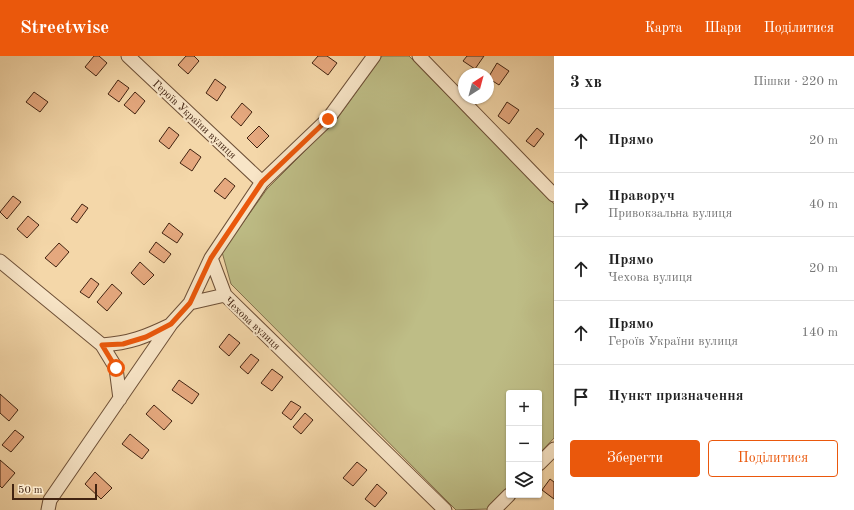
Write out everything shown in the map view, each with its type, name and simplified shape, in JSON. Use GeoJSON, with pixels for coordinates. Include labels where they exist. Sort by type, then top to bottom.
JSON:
{"type":"FeatureCollection","features":[{"type":"Feature","properties":{"kind":"street","name":"Героїв України вулиця"},"geometry":{"type":"LineString","coordinates":[[128,56],[262,182]]}},
{"type":"Feature","properties":{"kind":"street"},"geometry":{"type":"LineString","coordinates":[[49,505],[171,324],[190,303],[211,258],[262,182],[328,119],[374,56]]}},
{"type":"Feature","properties":{"kind":"street"},"geometry":{"type":"LineString","coordinates":[[419,56],[554,195]]}},
{"type":"Feature","properties":{"kind":"street"},"geometry":{"type":"LineString","coordinates":[[211,258],[225,295]]}},
{"type":"Feature","properties":{"kind":"street"},"geometry":{"type":"LineString","coordinates":[[0,261],[102,345],[116,368],[120,399]]}},
{"type":"Feature","properties":{"kind":"street","name":"Чехова вулиця"},"geometry":{"type":"LineString","coordinates":[[190,303],[225,295],[445,510]]}},
{"type":"Feature","properties":{"kind":"street"},"geometry":{"type":"LineString","coordinates":[[102,345],[123,344],[146,337],[171,324]]}},
{"type":"Feature","properties":{"kind":"street"},"geometry":{"type":"LineString","coordinates":[[541,462],[554,448]]}},
{"type":"Feature","properties":{"kind":"street"},"geometry":{"type":"LineString","coordinates":[[494,510],[506,498]]}},
{"type":"Feature","properties":{"kind":"shaded area"},"geometry":{"type":"Polygon","coordinates":[[[382,56],[409,56],[554,204],[554,438],[542,451],[542,390],[506,390],[506,489],[487,509],[456,510],[231,284],[222,252],[267,189],[336,120],[382,56]]]}},
{"type":"Feature","properties":{"kind":"building"},"geometry":{"type":"Polygon","coordinates":[[[94,56],[99,56],[107,63],[96,76],[85,67],[94,56]]]}},
{"type":"Feature","properties":{"kind":"building"},"geometry":{"type":"Polygon","coordinates":[[[186,56],[194,56],[199,61],[188,74],[178,65],[186,56]]]}},
{"type":"Feature","properties":{"kind":"building"},"geometry":{"type":"Polygon","coordinates":[[[318,56],[327,56],[337,63],[328,75],[312,63],[318,56]]]}},
{"type":"Feature","properties":{"kind":"building"},"geometry":{"type":"Polygon","coordinates":[[[467,56],[484,56],[476,68],[463,61],[467,56]]]}},
{"type":"Feature","properties":{"kind":"building"},"geometry":{"type":"Polygon","coordinates":[[[497,63],[509,71],[499,85],[494,82],[494,68],[497,63]]]}},
{"type":"Feature","properties":{"kind":"building"},"geometry":{"type":"Polygon","coordinates":[[[215,79],[226,87],[217,101],[206,93],[215,79]]]}},
{"type":"Feature","properties":{"kind":"building"},"geometry":{"type":"Polygon","coordinates":[[[118,80],[129,88],[119,102],[108,94],[118,80]]]}},
{"type":"Feature","properties":{"kind":"building"},"geometry":{"type":"Polygon","coordinates":[[[34,92],[48,102],[40,112],[26,102],[34,92]]]}},
{"type":"Feature","properties":{"kind":"building"},"geometry":{"type":"Polygon","coordinates":[[[135,92],[145,101],[135,114],[124,105],[135,92]]]}},
{"type":"Feature","properties":{"kind":"building"},"geometry":{"type":"Polygon","coordinates":[[[507,102],[519,110],[509,124],[498,116],[507,102]]]}},
{"type":"Feature","properties":{"kind":"building"},"geometry":{"type":"Polygon","coordinates":[[[242,103],[252,112],[241,126],[231,117],[242,103]]]}},
{"type":"Feature","properties":{"kind":"building"},"geometry":{"type":"Polygon","coordinates":[[[259,126],[269,136],[257,148],[247,138],[259,126]]]}},
{"type":"Feature","properties":{"kind":"building"},"geometry":{"type":"Polygon","coordinates":[[[169,127],[179,135],[169,149],[159,141],[169,127]]]}},
{"type":"Feature","properties":{"kind":"building"},"geometry":{"type":"Polygon","coordinates":[[[537,128],[544,134],[534,147],[526,141],[537,128]]]}},
{"type":"Feature","properties":{"kind":"building"},"geometry":{"type":"Polygon","coordinates":[[[190,149],[201,157],[192,171],[180,163],[190,149]]]}},
{"type":"Feature","properties":{"kind":"building"},"geometry":{"type":"Polygon","coordinates":[[[225,178],[235,186],[225,199],[214,191],[225,178]]]}},
{"type":"Feature","properties":{"kind":"building"},"geometry":{"type":"Polygon","coordinates":[[[13,196],[21,202],[7,219],[0,212],[13,196]]]}},
{"type":"Feature","properties":{"kind":"building"},"geometry":{"type":"Polygon","coordinates":[[[82,204],[88,208],[77,223],[71,219],[82,204]]]}},
{"type":"Feature","properties":{"kind":"building"},"geometry":{"type":"Polygon","coordinates":[[[28,216],[39,225],[27,238],[17,229],[28,216]]]}},
{"type":"Feature","properties":{"kind":"building"},"geometry":{"type":"Polygon","coordinates":[[[169,223],[183,234],[177,243],[162,233],[169,223]]]}},
{"type":"Feature","properties":{"kind":"building"},"geometry":{"type":"Polygon","coordinates":[[[156,242],[171,254],[164,263],[149,252],[156,242]]]}},
{"type":"Feature","properties":{"kind":"building"},"geometry":{"type":"Polygon","coordinates":[[[59,243],[69,252],[56,267],[45,258],[59,243]]]}},
{"type":"Feature","properties":{"kind":"building"},"geometry":{"type":"Polygon","coordinates":[[[140,262],[154,275],[144,285],[131,273],[140,262]]]}},
{"type":"Feature","properties":{"kind":"building"},"geometry":{"type":"Polygon","coordinates":[[[91,278],[99,284],[89,298],[80,292],[91,278]]]}},
{"type":"Feature","properties":{"kind":"building"},"geometry":{"type":"Polygon","coordinates":[[[112,284],[122,293],[107,311],[97,302],[112,284]]]}},
{"type":"Feature","properties":{"kind":"building"},"geometry":{"type":"Polygon","coordinates":[[[229,334],[240,343],[229,356],[219,347],[229,334]]]}},
{"type":"Feature","properties":{"kind":"building"},"geometry":{"type":"Polygon","coordinates":[[[251,354],[259,360],[248,374],[240,367],[251,354]]]}},
{"type":"Feature","properties":{"kind":"building"},"geometry":{"type":"Polygon","coordinates":[[[272,369],[283,377],[272,391],[261,383],[272,369]]]}},
{"type":"Feature","properties":{"kind":"building"},"geometry":{"type":"Polygon","coordinates":[[[179,380],[199,394],[192,404],[172,390],[179,380]]]}},
{"type":"Feature","properties":{"kind":"building"},"geometry":{"type":"Polygon","coordinates":[[[0,394],[18,410],[9,421],[0,413],[0,394]]]}},
{"type":"Feature","properties":{"kind":"building"},"geometry":{"type":"Polygon","coordinates":[[[291,401],[301,407],[291,420],[282,413],[291,401]]]}},
{"type":"Feature","properties":{"kind":"building"},"geometry":{"type":"Polygon","coordinates":[[[154,405],[172,421],[164,430],[146,414],[154,405]]]}},
{"type":"Feature","properties":{"kind":"building"},"geometry":{"type":"Polygon","coordinates":[[[305,413],[313,420],[301,434],[293,427],[305,413]]]}},
{"type":"Feature","properties":{"kind":"building"},"geometry":{"type":"Polygon","coordinates":[[[15,430],[24,437],[11,452],[2,445],[15,430]]]}},
{"type":"Feature","properties":{"kind":"building"},"geometry":{"type":"Polygon","coordinates":[[[130,434],[149,450],[142,459],[122,444],[130,434]]]}},
{"type":"Feature","properties":{"kind":"building"},"geometry":{"type":"Polygon","coordinates":[[[0,460],[15,473],[2,488],[0,486],[0,460]]]}},
{"type":"Feature","properties":{"kind":"building"},"geometry":{"type":"Polygon","coordinates":[[[357,462],[367,470],[353,486],[343,478],[357,462]]]}},
{"type":"Feature","properties":{"kind":"building"},"geometry":{"type":"Polygon","coordinates":[[[95,472],[112,488],[101,499],[85,484],[95,472]]]}},
{"type":"Feature","properties":{"kind":"building"},"geometry":{"type":"Polygon","coordinates":[[[550,479],[554,482],[554,499],[542,490],[550,479]]]}},
{"type":"Feature","properties":{"kind":"building"},"geometry":{"type":"Polygon","coordinates":[[[377,484],[387,493],[375,507],[365,499],[377,484]]]}},
{"type":"Feature","properties":{"kind":"route"},"geometry":{"type":"LineString","coordinates":[[116,368],[102,345],[123,344],[146,337],[171,324],[190,303],[211,258],[262,182],[328,119]]}}]}
